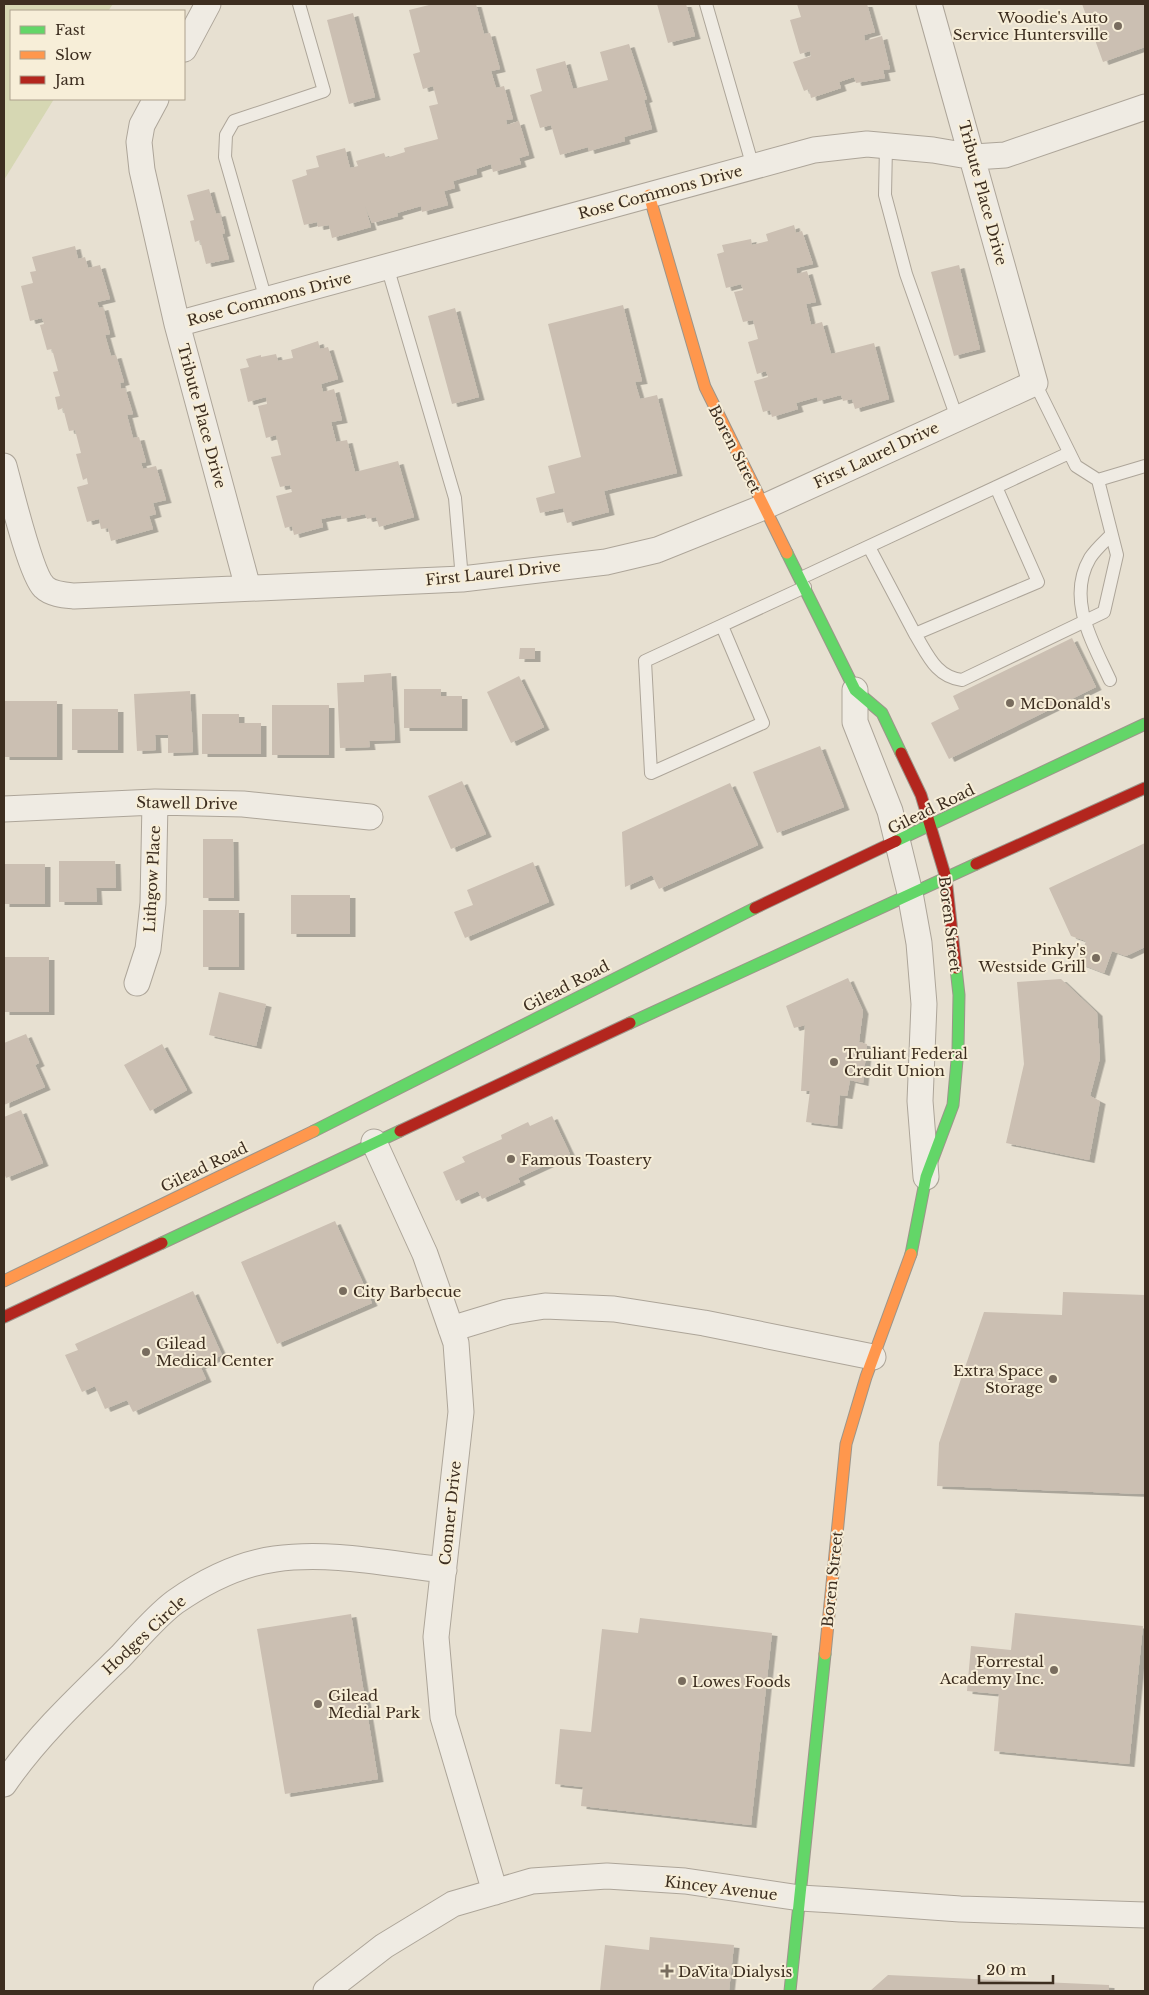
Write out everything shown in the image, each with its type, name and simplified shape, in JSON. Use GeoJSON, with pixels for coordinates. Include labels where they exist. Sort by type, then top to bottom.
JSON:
{"type":"FeatureCollection","features":[{"type":"Feature","properties":{"kind":"main road","name":"Boren Street"},"geometry":{"type":"LineString","coordinates":[[649,196],[704,387],[855,690],[882,713],[921,796],[932,826],[946,878],[959,995],[958,1049],[953,1105],[926,1177],[911,1253],[873,1356],[846,1444],[790,1991]]}},
{"type":"Feature","properties":{"kind":"main road","name":"Gilead Road"},"geometry":{"type":"LineString","coordinates":[[4,1281],[389,1095],[714,927],[932,826],[1145,724]]}},
{"type":"Feature","properties":{"kind":"main road"},"geometry":{"type":"LineString","coordinates":[[4,1317],[910,892],[946,878],[1145,788]]}},
{"type":"Feature","properties":{"kind":"street"},"geometry":{"type":"LineString","coordinates":[[185,46],[208,4]]}},
{"type":"Feature","properties":{"kind":"street","name":"Tribute Place Drive"},"geometry":{"type":"LineString","coordinates":[[929,4],[974,157],[1035,383]]}},
{"type":"Feature","properties":{"kind":"street","name":"Tribute Place Drive"},"geometry":{"type":"LineString","coordinates":[[155,100],[142,125],[139,142],[142,170],[177,324],[248,588]]}},
{"type":"Feature","properties":{"kind":"street","name":"Rose Commons Drive"},"geometry":{"type":"LineString","coordinates":[[177,324],[814,150],[867,144],[933,150],[974,157],[1005,155],[1145,107]]}},
{"type":"Feature","properties":{"kind":"street","name":"First Laurel Drive"},"geometry":{"type":"LineString","coordinates":[[4,466],[35,570],[44,587],[56,593],[74,596],[462,579],[606,562],[648,552],[764,507],[1035,383]]}},
{"type":"Feature","properties":{"kind":"street","name":"Boren Street"},"geometry":{"type":"LineString","coordinates":[[855,690],[855,722],[887,801],[910,892],[920,943],[924,1004],[920,1101],[926,1177]]}},
{"type":"Feature","properties":{"kind":"street","name":"Stawell Drive"},"geometry":{"type":"LineString","coordinates":[[4,809],[155,802],[244,804],[370,817]]}},
{"type":"Feature","properties":{"kind":"street","name":"Lithgow Place"},"geometry":{"type":"LineString","coordinates":[[137,984],[148,949],[153,903],[155,802]]}},
{"type":"Feature","properties":{"kind":"street","name":"Conner Drive"},"geometry":{"type":"LineString","coordinates":[[374,1142],[424,1254],[456,1343],[461,1412],[436,1637],[443,1716],[495,1892]]}},
{"type":"Feature","properties":{"kind":"street"},"geometry":{"type":"LineString","coordinates":[[451,1329],[507,1312],[545,1306],[614,1309],[704,1323],[873,1356]]}},
{"type":"Feature","properties":{"kind":"street","name":"Hodges Circle"},"geometry":{"type":"LineString","coordinates":[[4,1784],[21,1758],[58,1718],[173,1604],[209,1580],[240,1567],[275,1559],[294,1558],[323,1557],[444,1570]]}},
{"type":"Feature","properties":{"kind":"street","name":"Kincey Avenue"},"geometry":{"type":"LineString","coordinates":[[326,1991],[384,1946],[453,1904],[532,1881],[607,1876],[685,1881],[800,1898],[960,1909],[1145,1915]]}},
{"type":"Feature","properties":{"kind":"lane"},"geometry":{"type":"LineString","coordinates":[[266,300],[225,157],[226,135],[234,120],[324,92],[299,4]]}},
{"type":"Feature","properties":{"kind":"lane"},"geometry":{"type":"LineString","coordinates":[[706,4],[753,167]]}},
{"type":"Feature","properties":{"kind":"lane"},"geometry":{"type":"LineString","coordinates":[[886,146],[885,195],[906,274],[957,418]]}},
{"type":"Feature","properties":{"kind":"lane"},"geometry":{"type":"LineString","coordinates":[[387,266],[455,498],[462,579]]}},
{"type":"Feature","properties":{"kind":"lane"},"geometry":{"type":"LineString","coordinates":[[869,547],[915,634],[936,668],[948,678],[962,680],[1104,612],[1117,555],[1098,480],[1076,466],[1035,383]]}},
{"type":"Feature","properties":{"kind":"lane"},"geometry":{"type":"LineString","coordinates":[[722,626],[763,723],[651,773],[644,661],[722,626],[869,547],[1069,453]]}},
{"type":"Feature","properties":{"kind":"lane"},"geometry":{"type":"LineString","coordinates":[[1098,480],[1145,466]]}},
{"type":"Feature","properties":{"kind":"lane"},"geometry":{"type":"LineString","coordinates":[[915,634],[1038,582],[996,487]]}},
{"type":"Feature","properties":{"kind":"lane"},"geometry":{"type":"LineString","coordinates":[[1110,680],[1083,623],[1080,592],[1082,577],[1090,558],[1111,535]]}},
{"type":"Feature","properties":{"kind":"green space"},"geometry":{"type":"Polygon","coordinates":[[[4,4],[113,4],[109,10],[10,10],[10,100],[53,100],[4,180],[4,4]]]}},
{"type":"Feature","properties":{"kind":"building"},"geometry":{"type":"Polygon","coordinates":[[[433,4],[476,4],[484,34],[490,33],[500,69],[491,71],[496,88],[504,86],[513,119],[506,120],[507,125],[519,121],[529,155],[519,158],[521,164],[493,172],[491,164],[476,169],[477,174],[453,181],[455,188],[444,191],[448,205],[422,212],[421,206],[397,213],[398,216],[372,223],[365,206],[371,227],[332,238],[329,225],[318,227],[317,222],[304,225],[292,180],[307,175],[306,170],[319,167],[316,156],[345,148],[350,168],[358,166],[356,161],[384,153],[386,158],[405,152],[404,148],[438,139],[429,106],[438,104],[433,86],[423,89],[413,54],[420,52],[409,10],[433,4]]]}},
{"type":"Feature","properties":{"kind":"building"},"geometry":{"type":"Polygon","coordinates":[[[657,4],[686,4],[695,36],[668,43],[657,4]]]}},
{"type":"Feature","properties":{"kind":"building"},"geometry":{"type":"Polygon","coordinates":[[[797,4],[867,4],[875,32],[864,35],[865,41],[882,36],[890,69],[883,70],[885,78],[856,83],[854,77],[839,82],[841,88],[811,98],[809,89],[804,91],[793,62],[811,56],[810,51],[800,54],[790,20],[801,17],[797,4]]]}},
{"type":"Feature","properties":{"kind":"building","name":"Woodie's Auto Service Huntersville"},"geometry":{"type":"Polygon","coordinates":[[[1082,4],[1145,4],[1145,47],[1103,62],[1082,4]]]}},
{"type":"Feature","properties":{"kind":"building"},"geometry":{"type":"Polygon","coordinates":[[[353,13],[375,97],[349,104],[327,20],[353,13]]]}},
{"type":"Feature","properties":{"kind":"building"},"geometry":{"type":"Polygon","coordinates":[[[629,44],[647,99],[644,100],[652,129],[624,137],[625,141],[589,151],[588,147],[560,155],[551,125],[540,128],[530,95],[542,91],[536,69],[565,61],[573,89],[608,80],[600,52],[629,44]]]}},
{"type":"Feature","properties":{"kind":"building"},"geometry":{"type":"Polygon","coordinates":[[[209,189],[216,214],[220,213],[225,233],[222,234],[229,259],[206,264],[200,240],[195,242],[190,221],[194,220],[187,195],[209,189]]]}},
{"type":"Feature","properties":{"kind":"building"},"geometry":{"type":"Polygon","coordinates":[[[794,225],[796,233],[802,231],[813,264],[796,268],[797,274],[807,271],[816,302],[806,304],[811,325],[822,322],[831,354],[874,343],[889,399],[855,409],[852,399],[843,401],[841,395],[818,401],[817,397],[796,403],[798,409],[772,417],[770,410],[763,412],[754,381],[768,377],[766,371],[757,374],[748,342],[758,339],[753,320],[743,322],[734,292],[743,290],[741,284],[726,288],[717,254],[724,252],[722,245],[751,239],[752,245],[768,241],[766,234],[794,225]]]}},
{"type":"Feature","properties":{"kind":"building"},"geometry":{"type":"Polygon","coordinates":[[[75,246],[78,259],[85,257],[88,268],[100,265],[110,299],[97,302],[99,308],[103,307],[110,334],[105,335],[111,356],[116,355],[124,382],[120,383],[121,389],[125,388],[133,414],[127,415],[133,438],[139,437],[146,462],[141,463],[143,469],[156,466],[166,500],[153,503],[156,514],[149,516],[153,529],[111,541],[108,528],[101,529],[99,519],[87,522],[77,487],[88,484],[87,478],[83,480],[76,454],[81,453],[75,430],[69,431],[63,408],[58,410],[55,397],[60,396],[53,372],[58,371],[52,349],[47,350],[40,325],[44,324],[42,318],[30,321],[21,286],[33,283],[30,272],[36,271],[32,257],[75,246]]]}},
{"type":"Feature","properties":{"kind":"building"},"geometry":{"type":"Polygon","coordinates":[[[959,265],[980,349],[954,356],[931,272],[959,265]]]}},
{"type":"Feature","properties":{"kind":"building"},"geometry":{"type":"Polygon","coordinates":[[[623,305],[642,381],[635,382],[640,399],[657,395],[677,473],[604,491],[609,512],[567,523],[563,508],[540,513],[536,498],[555,493],[548,466],[581,457],[548,324],[623,305]]]}},
{"type":"Feature","properties":{"kind":"building"},"geometry":{"type":"Polygon","coordinates":[[[455,308],[479,397],[452,404],[428,316],[455,308]]]}},
{"type":"Feature","properties":{"kind":"building"},"geometry":{"type":"Polygon","coordinates":[[[318,341],[320,349],[328,347],[338,379],[321,384],[323,392],[334,389],[342,420],[331,422],[336,442],[347,440],[355,472],[398,461],[414,517],[379,527],[376,517],[367,519],[365,514],[342,519],[341,515],[321,519],[323,527],[294,535],[292,526],[285,528],[276,496],[292,492],[290,485],[280,487],[271,457],[281,455],[276,435],[266,438],[258,406],[267,404],[266,397],[248,402],[240,369],[249,367],[246,359],[261,355],[261,357],[276,354],[278,361],[293,358],[291,350],[318,341]]]}},
{"type":"Feature","properties":{"kind":"building","name":"McDonald's"},"geometry":{"type":"Polygon","coordinates":[[[1072,638],[1096,687],[949,759],[931,723],[959,709],[953,696],[1072,638]]]}},
{"type":"Feature","properties":{"kind":"building"},"geometry":{"type":"Polygon","coordinates":[[[520,648],[535,648],[535,659],[519,659],[520,648]]]}},
{"type":"Feature","properties":{"kind":"building"},"geometry":{"type":"Polygon","coordinates":[[[391,673],[395,740],[369,741],[370,747],[340,748],[337,683],[364,682],[364,675],[391,673]]]}},
{"type":"Feature","properties":{"kind":"building"},"geometry":{"type":"Polygon","coordinates":[[[519,676],[544,727],[511,743],[487,692],[519,676]]]}},
{"type":"Feature","properties":{"kind":"building"},"geometry":{"type":"Polygon","coordinates":[[[404,689],[441,689],[441,696],[462,696],[462,728],[404,728],[404,689]]]}},
{"type":"Feature","properties":{"kind":"building"},"geometry":{"type":"Polygon","coordinates":[[[190,691],[193,752],[168,753],[168,735],[155,735],[156,750],[137,751],[134,694],[190,691]]]}},
{"type":"Feature","properties":{"kind":"building"},"geometry":{"type":"Polygon","coordinates":[[[4,701],[57,701],[57,757],[4,757],[4,701]]]}},
{"type":"Feature","properties":{"kind":"building"},"geometry":{"type":"Polygon","coordinates":[[[272,705],[329,705],[329,755],[272,755],[272,705]]]}},
{"type":"Feature","properties":{"kind":"building"},"geometry":{"type":"Polygon","coordinates":[[[72,709],[118,709],[118,750],[72,750],[72,709]]]}},
{"type":"Feature","properties":{"kind":"building"},"geometry":{"type":"Polygon","coordinates":[[[202,714],[239,714],[239,723],[261,723],[261,754],[202,754],[202,714]]]}},
{"type":"Feature","properties":{"kind":"building"},"geometry":{"type":"Polygon","coordinates":[[[820,746],[844,807],[777,833],[753,772],[820,746]]]}},
{"type":"Feature","properties":{"kind":"building"},"geometry":{"type":"Polygon","coordinates":[[[462,781],[486,834],[451,849],[428,796],[462,781]]]}},
{"type":"Feature","properties":{"kind":"building"},"geometry":{"type":"Polygon","coordinates":[[[730,783],[758,845],[659,889],[652,875],[625,887],[622,832],[730,783]]]}},
{"type":"Feature","properties":{"kind":"building"},"geometry":{"type":"Polygon","coordinates":[[[203,839],[233,839],[234,898],[203,898],[203,839]]]}},
{"type":"Feature","properties":{"kind":"building"},"geometry":{"type":"Polygon","coordinates":[[[1145,843],[1145,947],[1126,956],[1112,951],[1104,973],[1078,963],[1086,941],[1071,936],[1049,888],[1145,843]]]}},
{"type":"Feature","properties":{"kind":"building"},"geometry":{"type":"Polygon","coordinates":[[[59,861],[115,861],[116,888],[96,888],[97,902],[59,902],[59,861]]]}},
{"type":"Feature","properties":{"kind":"building"},"geometry":{"type":"Polygon","coordinates":[[[533,862],[549,902],[465,938],[454,912],[473,905],[467,890],[533,862]]]}},
{"type":"Feature","properties":{"kind":"building"},"geometry":{"type":"Polygon","coordinates":[[[4,864],[45,864],[45,904],[4,904],[4,864]]]}},
{"type":"Feature","properties":{"kind":"building"},"geometry":{"type":"Polygon","coordinates":[[[291,895],[350,895],[350,934],[291,934],[291,895]]]}},
{"type":"Feature","properties":{"kind":"building"},"geometry":{"type":"Polygon","coordinates":[[[203,910],[239,910],[239,967],[203,967],[203,910]]]}},
{"type":"Feature","properties":{"kind":"building"},"geometry":{"type":"Polygon","coordinates":[[[4,957],[49,957],[49,1012],[4,1012],[4,957]]]}},
{"type":"Feature","properties":{"kind":"building","name":"Truliant Federal Credit Union"},"geometry":{"type":"Polygon","coordinates":[[[848,978],[863,1011],[859,1042],[867,1044],[863,1083],[850,1080],[847,1096],[840,1095],[837,1126],[806,1122],[810,1091],[801,1091],[805,1025],[794,1028],[786,1006],[848,978]]]}},
{"type":"Feature","properties":{"kind":"building"},"geometry":{"type":"Polygon","coordinates":[[[1061,979],[1097,1013],[1100,1058],[1090,1096],[1100,1101],[1089,1160],[1006,1143],[1024,1064],[1017,982],[1061,979]]]}},
{"type":"Feature","properties":{"kind":"building"},"geometry":{"type":"Polygon","coordinates":[[[219,992],[266,1004],[256,1046],[209,1035],[219,992]]]}},
{"type":"Feature","properties":{"kind":"building"},"geometry":{"type":"Polygon","coordinates":[[[26,1034],[39,1063],[35,1065],[45,1087],[4,1105],[4,1043],[26,1034]]]}},
{"type":"Feature","properties":{"kind":"building"},"geometry":{"type":"Polygon","coordinates":[[[162,1044],[187,1090],[150,1111],[124,1065],[162,1044]]]}},
{"type":"Feature","properties":{"kind":"building"},"geometry":{"type":"Polygon","coordinates":[[[21,1110],[43,1163],[6,1178],[4,1173],[4,1117],[21,1110]]]}},
{"type":"Feature","properties":{"kind":"building","name":"Famous Toastery"},"geometry":{"type":"Polygon","coordinates":[[[552,1116],[570,1154],[518,1178],[520,1182],[482,1199],[478,1191],[456,1201],[443,1172],[465,1162],[462,1157],[502,1139],[501,1135],[528,1122],[530,1126],[552,1116]]]}},
{"type":"Feature","properties":{"kind":"building"},"geometry":{"type":"Polygon","coordinates":[[[335,1221],[372,1303],[277,1344],[241,1262],[335,1221]]]}},
{"type":"Feature","properties":{"kind":"building","name":"Gilead Medical Center"},"geometry":{"type":"Polygon","coordinates":[[[193,1291],[222,1355],[200,1366],[206,1379],[133,1412],[127,1400],[105,1409],[95,1386],[82,1392],[65,1355],[78,1350],[75,1344],[193,1291]]]}},
{"type":"Feature","properties":{"kind":"building","name":"Extra Space Storage"},"geometry":{"type":"Polygon","coordinates":[[[1063,1292],[1145,1295],[1145,1494],[937,1486],[939,1443],[984,1312],[1062,1315],[1063,1292]]]}},
{"type":"Feature","properties":{"kind":"building","name":"Forrestal Academy Inc."},"geometry":{"type":"Polygon","coordinates":[[[1015,1613],[1143,1626],[1129,1764],[994,1751],[999,1694],[967,1691],[971,1646],[1011,1650],[1015,1613]]]}},
{"type":"Feature","properties":{"kind":"building","name":"Gilead Medial Park"},"geometry":{"type":"Polygon","coordinates":[[[351,1614],[378,1779],[285,1794],[257,1629],[351,1614]]]}},
{"type":"Feature","properties":{"kind":"building","name":"Lowes Foods"},"geometry":{"type":"Polygon","coordinates":[[[640,1618],[772,1633],[751,1825],[581,1806],[583,1787],[555,1784],[560,1729],[591,1732],[602,1629],[638,1633],[640,1618]]]}},
{"type":"Feature","properties":{"kind":"building","name":"DaVita Dialysis"},"geometry":{"type":"Polygon","coordinates":[[[650,1937],[734,1945],[729,1991],[600,1991],[605,1945],[649,1950],[650,1937]]]}},
{"type":"Feature","properties":{"kind":"building"},"geometry":{"type":"Polygon","coordinates":[[[888,1975],[1109,1985],[1109,1991],[870,1991],[888,1975]]]}},
{"type":"Feature","properties":{"kind":"traffic: fast"},"geometry":{"type":"LineString","coordinates":[[787,553],[855,690],[882,713],[901,753]]}},
{"type":"Feature","properties":{"kind":"traffic: fast"},"geometry":{"type":"LineString","coordinates":[[896,841],[1145,724]]}},
{"type":"Feature","properties":{"kind":"traffic: fast"},"geometry":{"type":"LineString","coordinates":[[630,1023],[976,864]]}},
{"type":"Feature","properties":{"kind":"traffic: fast"},"geometry":{"type":"LineString","coordinates":[[314,1131],[755,908]]}},
{"type":"Feature","properties":{"kind":"traffic: fast"},"geometry":{"type":"LineString","coordinates":[[911,1254],[926,1177],[953,1105],[958,1049],[959,995],[956,968]]}},
{"type":"Feature","properties":{"kind":"traffic: fast"},"geometry":{"type":"LineString","coordinates":[[162,1243],[400,1131]]}},
{"type":"Feature","properties":{"kind":"traffic: fast"},"geometry":{"type":"LineString","coordinates":[[790,1991],[825,1654]]}},
{"type":"Feature","properties":{"kind":"traffic: slow"},"geometry":{"type":"LineString","coordinates":[[649,195],[705,387],[787,553]]}},
{"type":"Feature","properties":{"kind":"traffic: slow"},"geometry":{"type":"LineString","coordinates":[[4,1281],[314,1131]]}},
{"type":"Feature","properties":{"kind":"traffic: slow"},"geometry":{"type":"LineString","coordinates":[[825,1654],[846,1444],[866,1377],[911,1254]]}},
{"type":"Feature","properties":{"kind":"traffic: jam"},"geometry":{"type":"LineString","coordinates":[[901,753],[921,795],[946,878],[956,968]]}},
{"type":"Feature","properties":{"kind":"traffic: jam"},"geometry":{"type":"LineString","coordinates":[[976,864],[1145,788]]}},
{"type":"Feature","properties":{"kind":"traffic: jam"},"geometry":{"type":"LineString","coordinates":[[755,908],[896,841]]}},
{"type":"Feature","properties":{"kind":"traffic: jam"},"geometry":{"type":"LineString","coordinates":[[400,1131],[630,1023]]}},
{"type":"Feature","properties":{"kind":"traffic: jam"},"geometry":{"type":"LineString","coordinates":[[4,1317],[162,1243]]}},
{"type":"Feature","properties":{"kind":"place","name":"Woodie's Auto Service Huntersville"},"geometry":{"type":"Point","coordinates":[1118,26]}},
{"type":"Feature","properties":{"kind":"place","name":"McDonald's"},"geometry":{"type":"Point","coordinates":[1010,703]}},
{"type":"Feature","properties":{"kind":"place","name":"Pinky's Westside Grill"},"geometry":{"type":"Point","coordinates":[1096,958]}},
{"type":"Feature","properties":{"kind":"place","name":"Truliant Federal Credit Union"},"geometry":{"type":"Point","coordinates":[834,1062]}},
{"type":"Feature","properties":{"kind":"place","name":"Famous Toastery"},"geometry":{"type":"Point","coordinates":[511,1159]}},
{"type":"Feature","properties":{"kind":"place","name":"City Barbecue"},"geometry":{"type":"Point","coordinates":[343,1291]}},
{"type":"Feature","properties":{"kind":"place","name":"Gilead Medical Center"},"geometry":{"type":"Point","coordinates":[146,1352]}},
{"type":"Feature","properties":{"kind":"place","name":"Extra Space Storage"},"geometry":{"type":"Point","coordinates":[1053,1379]}},
{"type":"Feature","properties":{"kind":"place","name":"Forrestal Academy Inc."},"geometry":{"type":"Point","coordinates":[1054,1670]}},
{"type":"Feature","properties":{"kind":"place","name":"Lowes Foods"},"geometry":{"type":"Point","coordinates":[682,1681]}},
{"type":"Feature","properties":{"kind":"place","name":"Gilead Medial Park"},"geometry":{"type":"Point","coordinates":[318,1704]}},
{"type":"Feature","properties":{"kind":"place","name":"DaVita Dialysis"},"geometry":{"type":"Point","coordinates":[667,1971]}}]}
